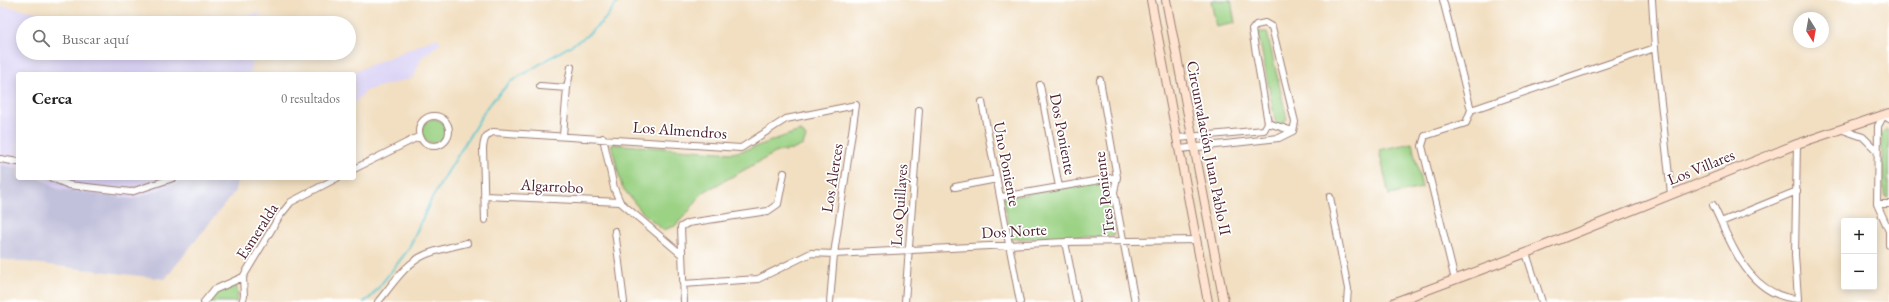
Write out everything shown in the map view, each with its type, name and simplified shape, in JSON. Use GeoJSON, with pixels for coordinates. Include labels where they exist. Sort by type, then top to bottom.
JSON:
{"type":"FeatureCollection","features":[{"type":"Feature","properties":{"kind":"street","name":"Circunvalación Juan Pablo II"},"geometry":{"type":"LineString","coordinates":[[1150,0],[1178,138],[1208,302]]}},
{"type":"Feature","properties":{"kind":"street","name":"Circunvalación Juan Pablo II"},"geometry":{"type":"LineString","coordinates":[[1166,0],[1224,302]]}},
{"type":"Feature","properties":{"kind":"street"},"geometry":{"type":"LineString","coordinates":[[1443,0],[1471,110],[1466,123],[1425,136],[1422,146],[1455,280]]}},
{"type":"Feature","properties":{"kind":"street"},"geometry":{"type":"LineString","coordinates":[[1652,0],[1655,48],[1671,194]]}},
{"type":"Feature","properties":{"kind":"street"},"geometry":{"type":"LineString","coordinates":[[1178,138],[1264,130],[1268,123],[1252,30],[1256,25],[1265,23],[1272,27],[1295,122],[1293,130],[1279,138],[1180,149]]}},
{"type":"Feature","properties":{"kind":"street"},"geometry":{"type":"LineString","coordinates":[[1471,110],[1655,48]]}},
{"type":"Feature","properties":{"kind":"street"},"geometry":{"type":"LineString","coordinates":[[563,135],[567,88],[571,67]]}},
{"type":"Feature","properties":{"kind":"street","name":"Tres Poniente"},"geometry":{"type":"LineString","coordinates":[[1100,80],[1117,177],[1114,192],[1135,302]]}},
{"type":"Feature","properties":{"kind":"street","name":"Dos Poniente"},"geometry":{"type":"LineString","coordinates":[[1040,85],[1059,187]]}},
{"type":"Feature","properties":{"kind":"street"},"geometry":{"type":"LineString","coordinates":[[540,86],[567,88]]}},
{"type":"Feature","properties":{"kind":"street","name":"Uno Poniente"},"geometry":{"type":"LineString","coordinates":[[982,102],[1020,302]]}},
{"type":"Feature","properties":{"kind":"street","name":"Los Almendros"},"geometry":{"type":"LineString","coordinates":[[484,196],[483,148],[485,139],[493,132],[563,135],[741,148],[786,119],[856,106]]}},
{"type":"Feature","properties":{"kind":"street","name":"Los Alerces"},"geometry":{"type":"LineString","coordinates":[[830,302],[834,254],[856,106]]}},
{"type":"Feature","properties":{"kind":"street","name":"Los Quillayes"},"geometry":{"type":"LineString","coordinates":[[905,302],[919,110]]}},
{"type":"Feature","properties":{"kind":"street"},"geometry":{"type":"LineString","coordinates":[[431,116],[441,118],[448,126],[448,137],[439,146],[426,144],[420,136],[419,129],[421,123],[431,116]]}},
{"type":"Feature","properties":{"kind":"street"},"geometry":{"type":"LineString","coordinates":[[1887,116],[1878,126],[1877,204],[1889,230],[1889,245]]}},
{"type":"Feature","properties":{"kind":"street","name":"Los Villares"},"geometry":{"type":"LineString","coordinates":[[1395,302],[1526,253],[1797,144],[1887,116]]}},
{"type":"Feature","properties":{"kind":"street"},"geometry":{"type":"LineString","coordinates":[[1268,123],[1293,130]]}},
{"type":"Feature","properties":{"kind":"street"},"geometry":{"type":"LineString","coordinates":[[1842,130],[1863,137],[1877,151]]}},
{"type":"Feature","properties":{"kind":"street"},"geometry":{"type":"LineString","coordinates":[[356,168],[420,136]]}},
{"type":"Feature","properties":{"kind":"street"},"geometry":{"type":"LineString","coordinates":[[603,138],[614,188],[620,202],[681,254]]}},
{"type":"Feature","properties":{"kind":"street"},"geometry":{"type":"LineString","coordinates":[[1713,205],[1735,250],[1750,275],[1774,294],[1798,299],[1795,255],[1797,144]]}},
{"type":"Feature","properties":{"kind":"street"},"geometry":{"type":"LineString","coordinates":[[0,159],[16,162]]}},
{"type":"Feature","properties":{"kind":"street"},"geometry":{"type":"LineString","coordinates":[[684,302],[681,227],[683,225],[768,212],[778,204],[784,173]]}},
{"type":"Feature","properties":{"kind":"street"},"geometry":{"type":"LineString","coordinates":[[1001,197],[1117,177]]}},
{"type":"Feature","properties":{"kind":"street"},"geometry":{"type":"LineString","coordinates":[[955,187],[997,179]]}},
{"type":"Feature","properties":{"kind":"street"},"geometry":{"type":"LineString","coordinates":[[57,180],[69,185],[131,192],[167,180]]}},
{"type":"Feature","properties":{"kind":"street","name":"Esmeralda"},"geometry":{"type":"LineString","coordinates":[[242,302],[244,296],[243,277],[279,217],[291,202],[333,180]]}},
{"type":"Feature","properties":{"kind":"street"},"geometry":{"type":"LineString","coordinates":[[1721,222],[1797,191]]}},
{"type":"Feature","properties":{"kind":"street"},"geometry":{"type":"LineString","coordinates":[[484,196],[485,220]]}},
{"type":"Feature","properties":{"kind":"street","name":"Algarrobo"},"geometry":{"type":"LineString","coordinates":[[484,196],[620,202]]}},
{"type":"Feature","properties":{"kind":"street"},"geometry":{"type":"LineString","coordinates":[[1330,196],[1348,289],[1347,302]]}},
{"type":"Feature","properties":{"kind":"street"},"geometry":{"type":"LineString","coordinates":[[1877,204],[1889,204]]}},
{"type":"Feature","properties":{"kind":"street"},"geometry":{"type":"LineString","coordinates":[[615,231],[624,302]]}},
{"type":"Feature","properties":{"kind":"street","name":"Dos Norte"},"geometry":{"type":"LineString","coordinates":[[834,254],[1009,244],[1122,240],[1196,240]]}},
{"type":"Feature","properties":{"kind":"street"},"geometry":{"type":"LineString","coordinates":[[1065,242],[1077,302]]}},
{"type":"Feature","properties":{"kind":"street"},"geometry":{"type":"LineString","coordinates":[[378,302],[406,268],[416,260],[426,254],[467,243]]}},
{"type":"Feature","properties":{"kind":"street"},"geometry":{"type":"LineString","coordinates":[[683,284],[758,280],[811,253],[834,254]]}},
{"type":"Feature","properties":{"kind":"street"},"geometry":{"type":"LineString","coordinates":[[1526,253],[1542,302]]}},
{"type":"Feature","properties":{"kind":"street","name":"Esmeralda"},"geometry":{"type":"LineString","coordinates":[[204,302],[214,290],[243,277]]}},
{"type":"Feature","properties":{"kind":"shaded area"},"geometry":{"type":"Polygon","coordinates":[[[0,6],[66,16],[16,16],[16,60],[253,60],[250,72],[16,72],[16,168],[0,165],[0,6]]]}},
{"type":"Feature","properties":{"kind":"shaded area"},"geometry":{"type":"Polygon","coordinates":[[[260,13],[259,16],[243,16],[260,13]]]}},
{"type":"Feature","properties":{"kind":"shaded area"},"geometry":{"type":"Polygon","coordinates":[[[437,38],[441,43],[422,57],[413,78],[367,90],[356,101],[356,72],[353,72],[437,38]]]}},
{"type":"Feature","properties":{"kind":"shaded area"},"geometry":{"type":"Polygon","coordinates":[[[0,165],[16,168],[16,180],[42,180],[58,189],[133,199],[188,180],[237,180],[236,190],[165,279],[0,259],[0,165]]]}},
{"type":"Feature","properties":{"kind":"shaded area"},"geometry":{"type":"Polygon","coordinates":[[[42,180],[188,180],[133,199],[58,189],[42,180]]]}},
{"type":"Feature","properties":{"kind":"green space"},"geometry":{"type":"Polygon","coordinates":[[[1211,0],[1231,0],[1235,23],[1216,27],[1211,0]]]}},
{"type":"Feature","properties":{"kind":"green space"},"geometry":{"type":"Polygon","coordinates":[[[1258,32],[1267,32],[1287,119],[1282,124],[1276,125],[1258,32]]]}},
{"type":"Feature","properties":{"kind":"green space"},"geometry":{"type":"Polygon","coordinates":[[[434,119],[443,122],[446,131],[443,140],[434,143],[425,140],[422,131],[425,122],[434,119]]]}},
{"type":"Feature","properties":{"kind":"green space"},"geometry":{"type":"Polygon","coordinates":[[[1886,129],[1889,131],[1888,198],[1884,195],[1881,134],[1886,129]]]}},
{"type":"Feature","properties":{"kind":"green space"},"geometry":{"type":"Polygon","coordinates":[[[801,131],[806,137],[803,145],[792,150],[777,152],[702,193],[689,211],[675,226],[663,230],[642,212],[622,187],[611,144],[732,153],[750,149],[783,136],[801,131]]]}},
{"type":"Feature","properties":{"kind":"green space"},"geometry":{"type":"Polygon","coordinates":[[[1412,143],[1422,188],[1389,195],[1379,150],[1412,143]]]}},
{"type":"Feature","properties":{"kind":"green space"},"geometry":{"type":"Polygon","coordinates":[[[1105,181],[1115,236],[1011,239],[1003,198],[1105,181]]]}},
{"type":"Feature","properties":{"kind":"green space"},"geometry":{"type":"Polygon","coordinates":[[[236,284],[238,294],[236,302],[209,302],[219,291],[236,284]]]}},
{"type":"Feature","properties":{"kind":"waterway"},"geometry":{"type":"LineString","coordinates":[[364,302],[371,297],[408,250],[432,198],[487,107],[510,82],[585,37],[605,19],[619,0]]}}]}
